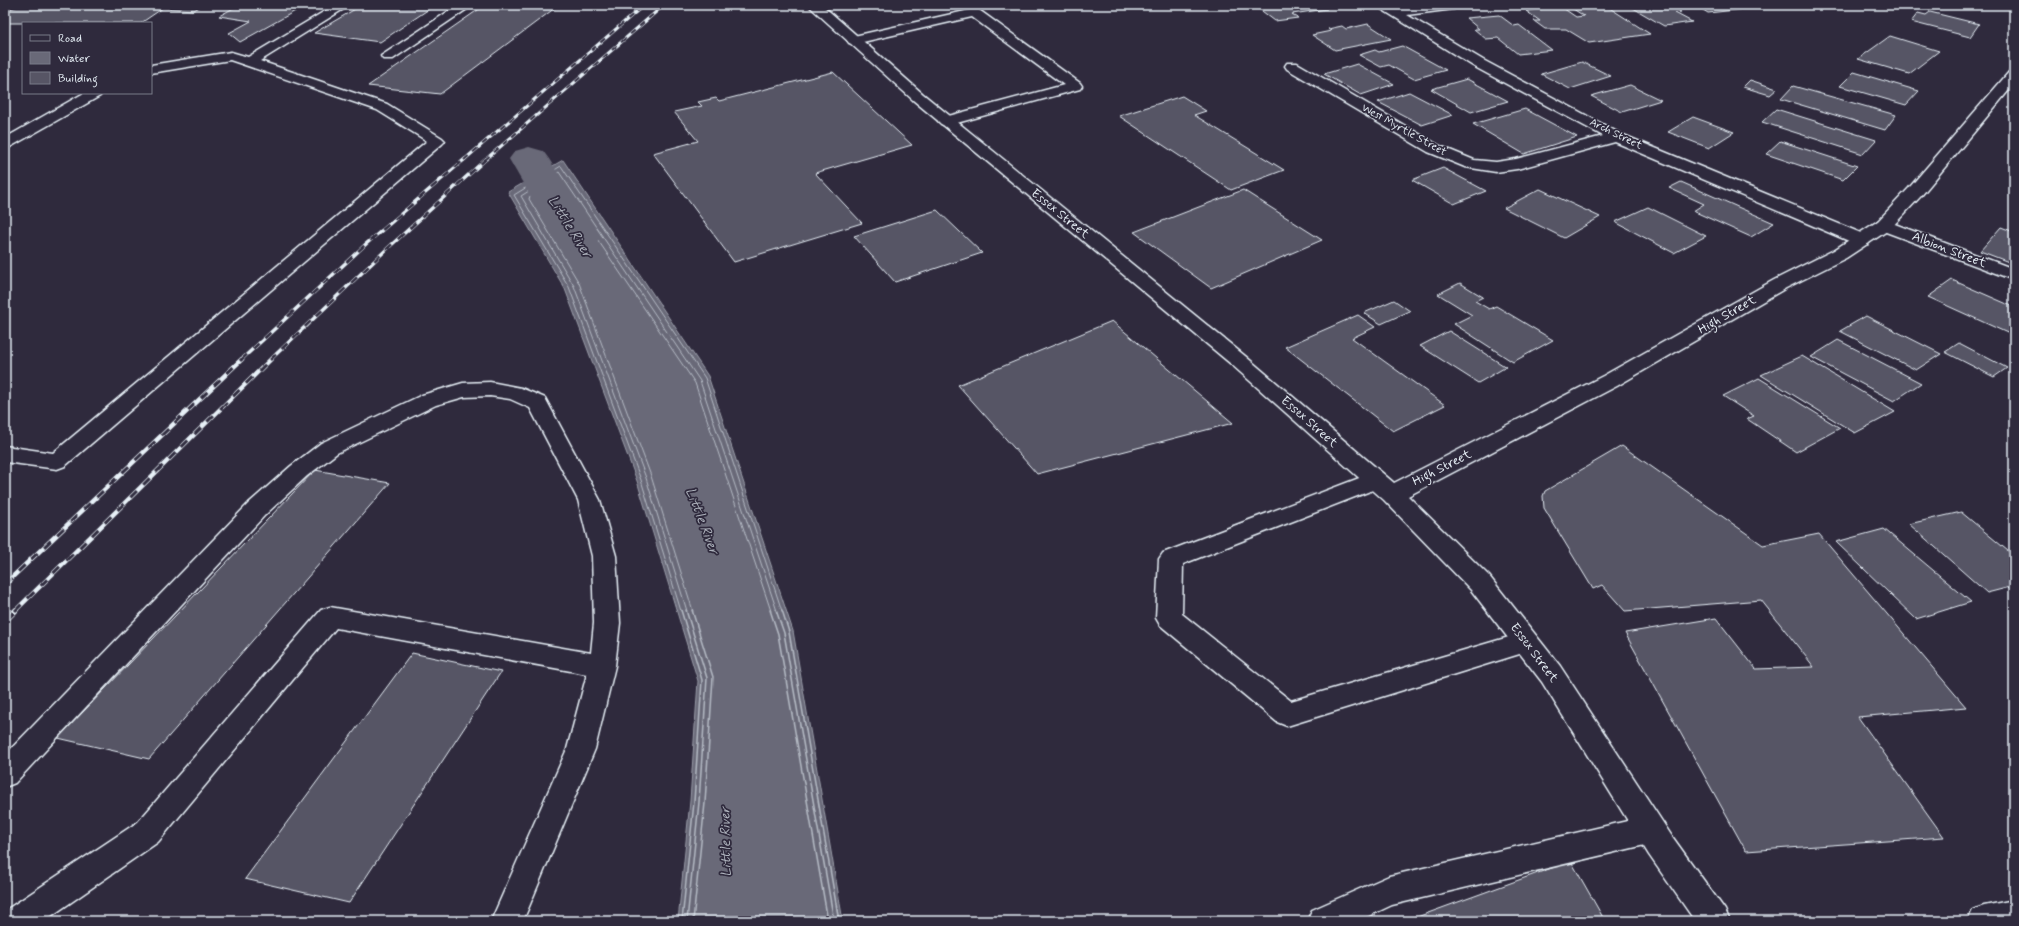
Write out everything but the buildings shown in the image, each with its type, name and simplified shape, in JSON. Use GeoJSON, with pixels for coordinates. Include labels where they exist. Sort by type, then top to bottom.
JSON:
{"type":"FeatureCollection","features":[{"type":"Feature","properties":{"kind":"street"},"geometry":{"type":"LineString","coordinates":[[249,62],[344,5]]}},
{"type":"Feature","properties":{"kind":"street"},"geometry":{"type":"LineString","coordinates":[[388,56],[467,5]]}},
{"type":"Feature","properties":{"kind":"street","name":"Essex Street"},"geometry":{"type":"LineString","coordinates":[[814,5],[946,121],[1238,360],[1384,487],[1480,583],[1551,674],[1650,830],[1714,921]]}},
{"type":"Feature","properties":{"kind":"street"},"geometry":{"type":"LineString","coordinates":[[1388,9],[1454,5]]}},
{"type":"Feature","properties":{"kind":"street","name":"Arch Street"},"geometry":{"type":"LineString","coordinates":[[1388,9],[1478,63],[1547,98],[1616,137],[1862,240]]}},
{"type":"Feature","properties":{"kind":"street"},"geometry":{"type":"LineString","coordinates":[[854,40],[974,12],[1075,86],[946,121]]}},
{"type":"Feature","properties":{"kind":"street"},"geometry":{"type":"LineString","coordinates":[[5,454],[57,461],[437,141],[382,107],[231,56],[152,69]]}},
{"type":"Feature","properties":{"kind":"street","name":"West Myrtle Street"},"geometry":{"type":"LineString","coordinates":[[1292,66],[1434,149],[1470,164],[1496,167],[1517,164],[1616,137]]}},
{"type":"Feature","properties":{"kind":"street","name":"High Street"},"geometry":{"type":"LineString","coordinates":[[1526,642],[1287,714],[1169,618],[1171,559],[1384,487],[1610,381],[1780,284],[1840,254],[1884,225],[1915,192],[2014,75]]}},
{"type":"Feature","properties":{"kind":"street"},"geometry":{"type":"LineString","coordinates":[[5,144],[93,94]]}},
{"type":"Feature","properties":{"kind":"street","name":"Albion Street"},"geometry":{"type":"LineString","coordinates":[[1884,225],[2014,275]]}},
{"type":"Feature","properties":{"kind":"street"},"geometry":{"type":"LineString","coordinates":[[5,774],[257,509],[299,471],[329,448],[430,400],[463,390],[490,389],[514,393],[538,403],[589,500],[604,556],[607,623],[602,666],[581,749],[507,921]]}},
{"type":"Feature","properties":{"kind":"street"},"geometry":{"type":"LineString","coordinates":[[17,921],[148,832],[330,617],[602,666]]}},
{"type":"Feature","properties":{"kind":"street"},"geometry":{"type":"LineString","coordinates":[[1323,921],[1389,891],[1650,830]]}},
{"type":"Feature","properties":{"kind":"street"},"geometry":{"type":"LineString","coordinates":[[1984,921],[2014,915]]}},
{"type":"Feature","properties":{"kind":"water"},"geometry":{"type":"Polygon","coordinates":[[[563,160],[708,376],[793,631],[843,921],[678,921],[690,801],[698,681],[637,481],[565,289],[508,192],[563,160]]]}},
{"type":"Feature","properties":{"kind":"waterway","name":"Little River"},"geometry":{"type":"LineString","coordinates":[[529,159],[577,239]]}},
{"type":"Feature","properties":{"kind":"railway"},"geometry":{"type":"LineString","coordinates":[[464,160],[644,5]]}},
{"type":"Feature","properties":{"kind":"railway"},"geometry":{"type":"LineString","coordinates":[[485,160],[664,5]]}},
{"type":"Feature","properties":{"kind":"railway"},"geometry":{"type":"LineString","coordinates":[[241,360],[366,244],[465,159]]}},
{"type":"Feature","properties":{"kind":"railway"},"geometry":{"type":"LineString","coordinates":[[270,360],[388,248],[486,159]]}},
{"type":"Feature","properties":{"kind":"railway"},"geometry":{"type":"LineString","coordinates":[[5,584],[242,359]]}},
{"type":"Feature","properties":{"kind":"railway"},"geometry":{"type":"LineString","coordinates":[[15,611],[271,359]]}},
{"type":"Feature","properties":{"kind":"railway"},"geometry":{"type":"LineString","coordinates":[[5,621],[15,611]]}}]}
